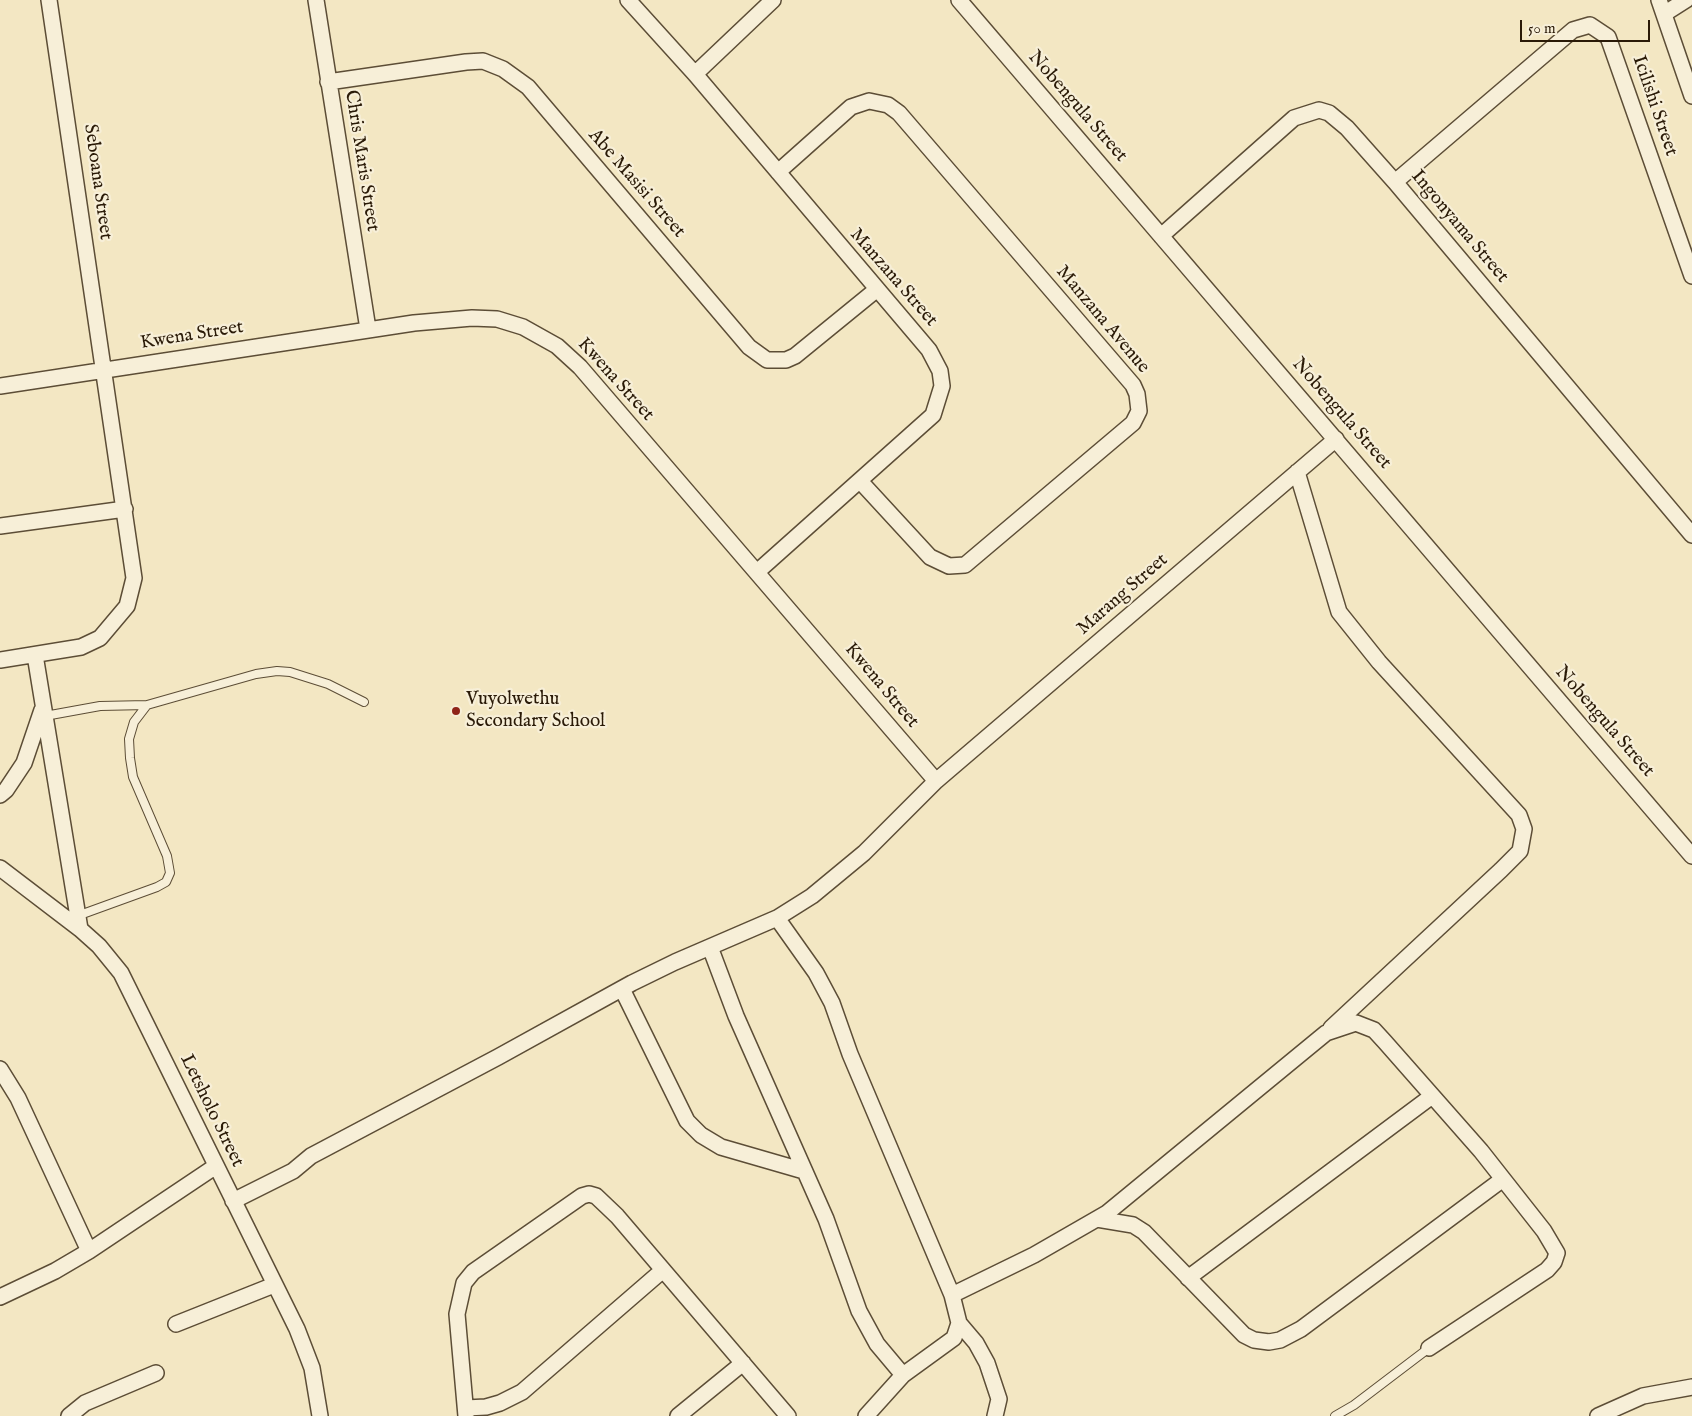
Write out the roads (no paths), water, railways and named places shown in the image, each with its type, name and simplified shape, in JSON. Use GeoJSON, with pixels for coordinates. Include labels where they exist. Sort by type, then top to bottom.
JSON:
{"type":"FeatureCollection","features":[{"type":"Feature","properties":{"kind":"street","name":"Seboana Street"},"geometry":{"type":"LineString","coordinates":[[0,660],[35,655],[91,643],[110,629],[127,606],[134,578],[50,0]]}},
{"type":"Feature","properties":{"kind":"street","name":"Chris Maris Street"},"geometry":{"type":"LineString","coordinates":[[316,0],[368,329]]}},
{"type":"Feature","properties":{"kind":"street","name":"Manzana Street"},"geometry":{"type":"LineString","coordinates":[[628,0],[695,74],[876,290],[929,350],[940,371],[942,386],[933,415],[757,572]]}},
{"type":"Feature","properties":{"kind":"street"},"geometry":{"type":"LineString","coordinates":[[695,74],[773,0]]}},
{"type":"Feature","properties":{"kind":"street","name":"Nobengula Street"},"geometry":{"type":"LineString","coordinates":[[959,0],[1689,846]]}},
{"type":"Feature","properties":{"kind":"street"},"geometry":{"type":"LineString","coordinates":[[1686,0],[1661,7],[1692,96]]}},
{"type":"Feature","properties":{"kind":"street","name":"Icilishi Street"},"geometry":{"type":"LineString","coordinates":[[1395,182],[1573,30],[1590,25],[1603,32],[1612,47],[1692,276]]}},
{"type":"Feature","properties":{"kind":"street","name":"Abe Masisi Street"},"geometry":{"type":"LineString","coordinates":[[328,82],[466,62],[483,61],[503,69],[528,87],[749,347],[767,360],[786,360],[795,356],[876,290]]}},
{"type":"Feature","properties":{"kind":"street","name":"Manzana Avenue"},"geometry":{"type":"LineString","coordinates":[[778,172],[851,108],[869,101],[888,105],[898,112],[1133,385],[1137,394],[1139,411],[1133,423],[965,565],[949,566],[930,557],[860,482]]}},
{"type":"Feature","properties":{"kind":"street","name":"Ingonyama Street"},"geometry":{"type":"LineString","coordinates":[[1161,236],[1294,118],[1306,112],[1319,110],[1329,113],[1347,128],[1395,182],[1692,535]]}},
{"type":"Feature","properties":{"kind":"street","name":"Kwena Street"},"geometry":{"type":"LineString","coordinates":[[0,386],[368,329],[472,318],[497,319],[523,326],[544,337],[580,367],[936,781]]}},
{"type":"Feature","properties":{"kind":"street","name":"Marang Street"},"geometry":{"type":"LineString","coordinates":[[233,1200],[293,1171],[311,1156],[490,1062],[622,989],[710,947],[777,918],[812,896],[864,854],[936,781],[1336,439]]}},
{"type":"Feature","properties":{"kind":"street"},"geometry":{"type":"LineString","coordinates":[[952,1295],[1034,1255],[1097,1219],[1136,1190],[1326,1033],[1502,870],[1520,851],[1524,829],[1519,815],[1379,662],[1339,612],[1297,472]]}},
{"type":"Feature","properties":{"kind":"street"},"geometry":{"type":"LineString","coordinates":[[0,526],[125,509]]}},
{"type":"Feature","properties":{"kind":"street"},"geometry":{"type":"LineString","coordinates":[[35,655],[78,922]]}},
{"type":"Feature","properties":{"kind":"street"},"geometry":{"type":"LineString","coordinates":[[0,795],[6,790],[24,763],[44,711]]}},
{"type":"Feature","properties":{"kind":"street","name":"Letsholo Street"},"geometry":{"type":"LineString","coordinates":[[0,868],[78,922],[121,973],[305,1350],[313,1375],[320,1416]]}},
{"type":"Feature","properties":{"kind":"street"},"geometry":{"type":"LineString","coordinates":[[777,918],[816,973],[832,1003],[854,1063],[952,1295],[959,1323],[976,1343],[987,1363],[998,1394],[995,1416]]}},
{"type":"Feature","properties":{"kind":"street"},"geometry":{"type":"LineString","coordinates":[[710,947],[736,1016],[826,1219],[868,1329],[877,1344],[903,1375]]}},
{"type":"Feature","properties":{"kind":"street"},"geometry":{"type":"LineString","coordinates":[[622,989],[677,1104],[687,1121],[701,1135],[721,1147],[804,1171]]}},
{"type":"Feature","properties":{"kind":"street"},"geometry":{"type":"LineString","coordinates":[[1326,1033],[1356,1023],[1366,1026],[1385,1042],[1503,1179],[1544,1231],[1556,1253],[1554,1262],[1547,1270],[1429,1348]]}},
{"type":"Feature","properties":{"kind":"street"},"geometry":{"type":"LineString","coordinates":[[0,1069],[18,1098],[89,1251]]}},
{"type":"Feature","properties":{"kind":"street"},"geometry":{"type":"LineString","coordinates":[[1188,1278],[1432,1096]]}},
{"type":"Feature","properties":{"kind":"street"},"geometry":{"type":"LineString","coordinates":[[0,1297],[55,1272],[216,1166]]}},
{"type":"Feature","properties":{"kind":"street"},"geometry":{"type":"LineString","coordinates":[[1097,1219],[1133,1225],[1144,1232],[1244,1335],[1254,1340],[1269,1342],[1280,1340],[1301,1328],[1503,1179]]}},
{"type":"Feature","properties":{"kind":"street"},"geometry":{"type":"LineString","coordinates":[[663,1270],[522,1392],[500,1403],[466,1412],[456,1314],[464,1283],[481,1267],[582,1196],[589,1194],[596,1196],[616,1216],[663,1270],[788,1416]]}},
{"type":"Feature","properties":{"kind":"street"},"geometry":{"type":"LineString","coordinates":[[176,1324],[274,1285]]}},
{"type":"Feature","properties":{"kind":"street"},"geometry":{"type":"LineString","coordinates":[[866,1416],[903,1375],[954,1338],[959,1323]]}},
{"type":"Feature","properties":{"kind":"street"},"geometry":{"type":"LineString","coordinates":[[678,1416],[742,1363]]}},
{"type":"Feature","properties":{"kind":"street"},"geometry":{"type":"LineString","coordinates":[[68,1416],[85,1403],[156,1373]]}},
{"type":"Feature","properties":{"kind":"street"},"geometry":{"type":"LineString","coordinates":[[1598,1416],[1643,1396],[1692,1388]]}},
{"type":"Feature","properties":{"kind":"lane"},"geometry":{"type":"LineString","coordinates":[[44,711],[100,706],[147,705],[256,674],[277,672],[290,672],[328,684],[364,702]]}},
{"type":"Feature","properties":{"kind":"lane"},"geometry":{"type":"LineString","coordinates":[[78,922],[166,882],[170,873],[167,856],[133,777],[130,758],[129,739],[134,722],[147,705]]}},
{"type":"Feature","properties":{"kind":"lane"},"geometry":{"type":"LineString","coordinates":[[1335,1416],[1354,1405],[1429,1348]]}},
{"type":"Feature","properties":{"kind":"place","name":"Vuyolwethu Secondary School"},"geometry":{"type":"Point","coordinates":[456,711]}}]}
